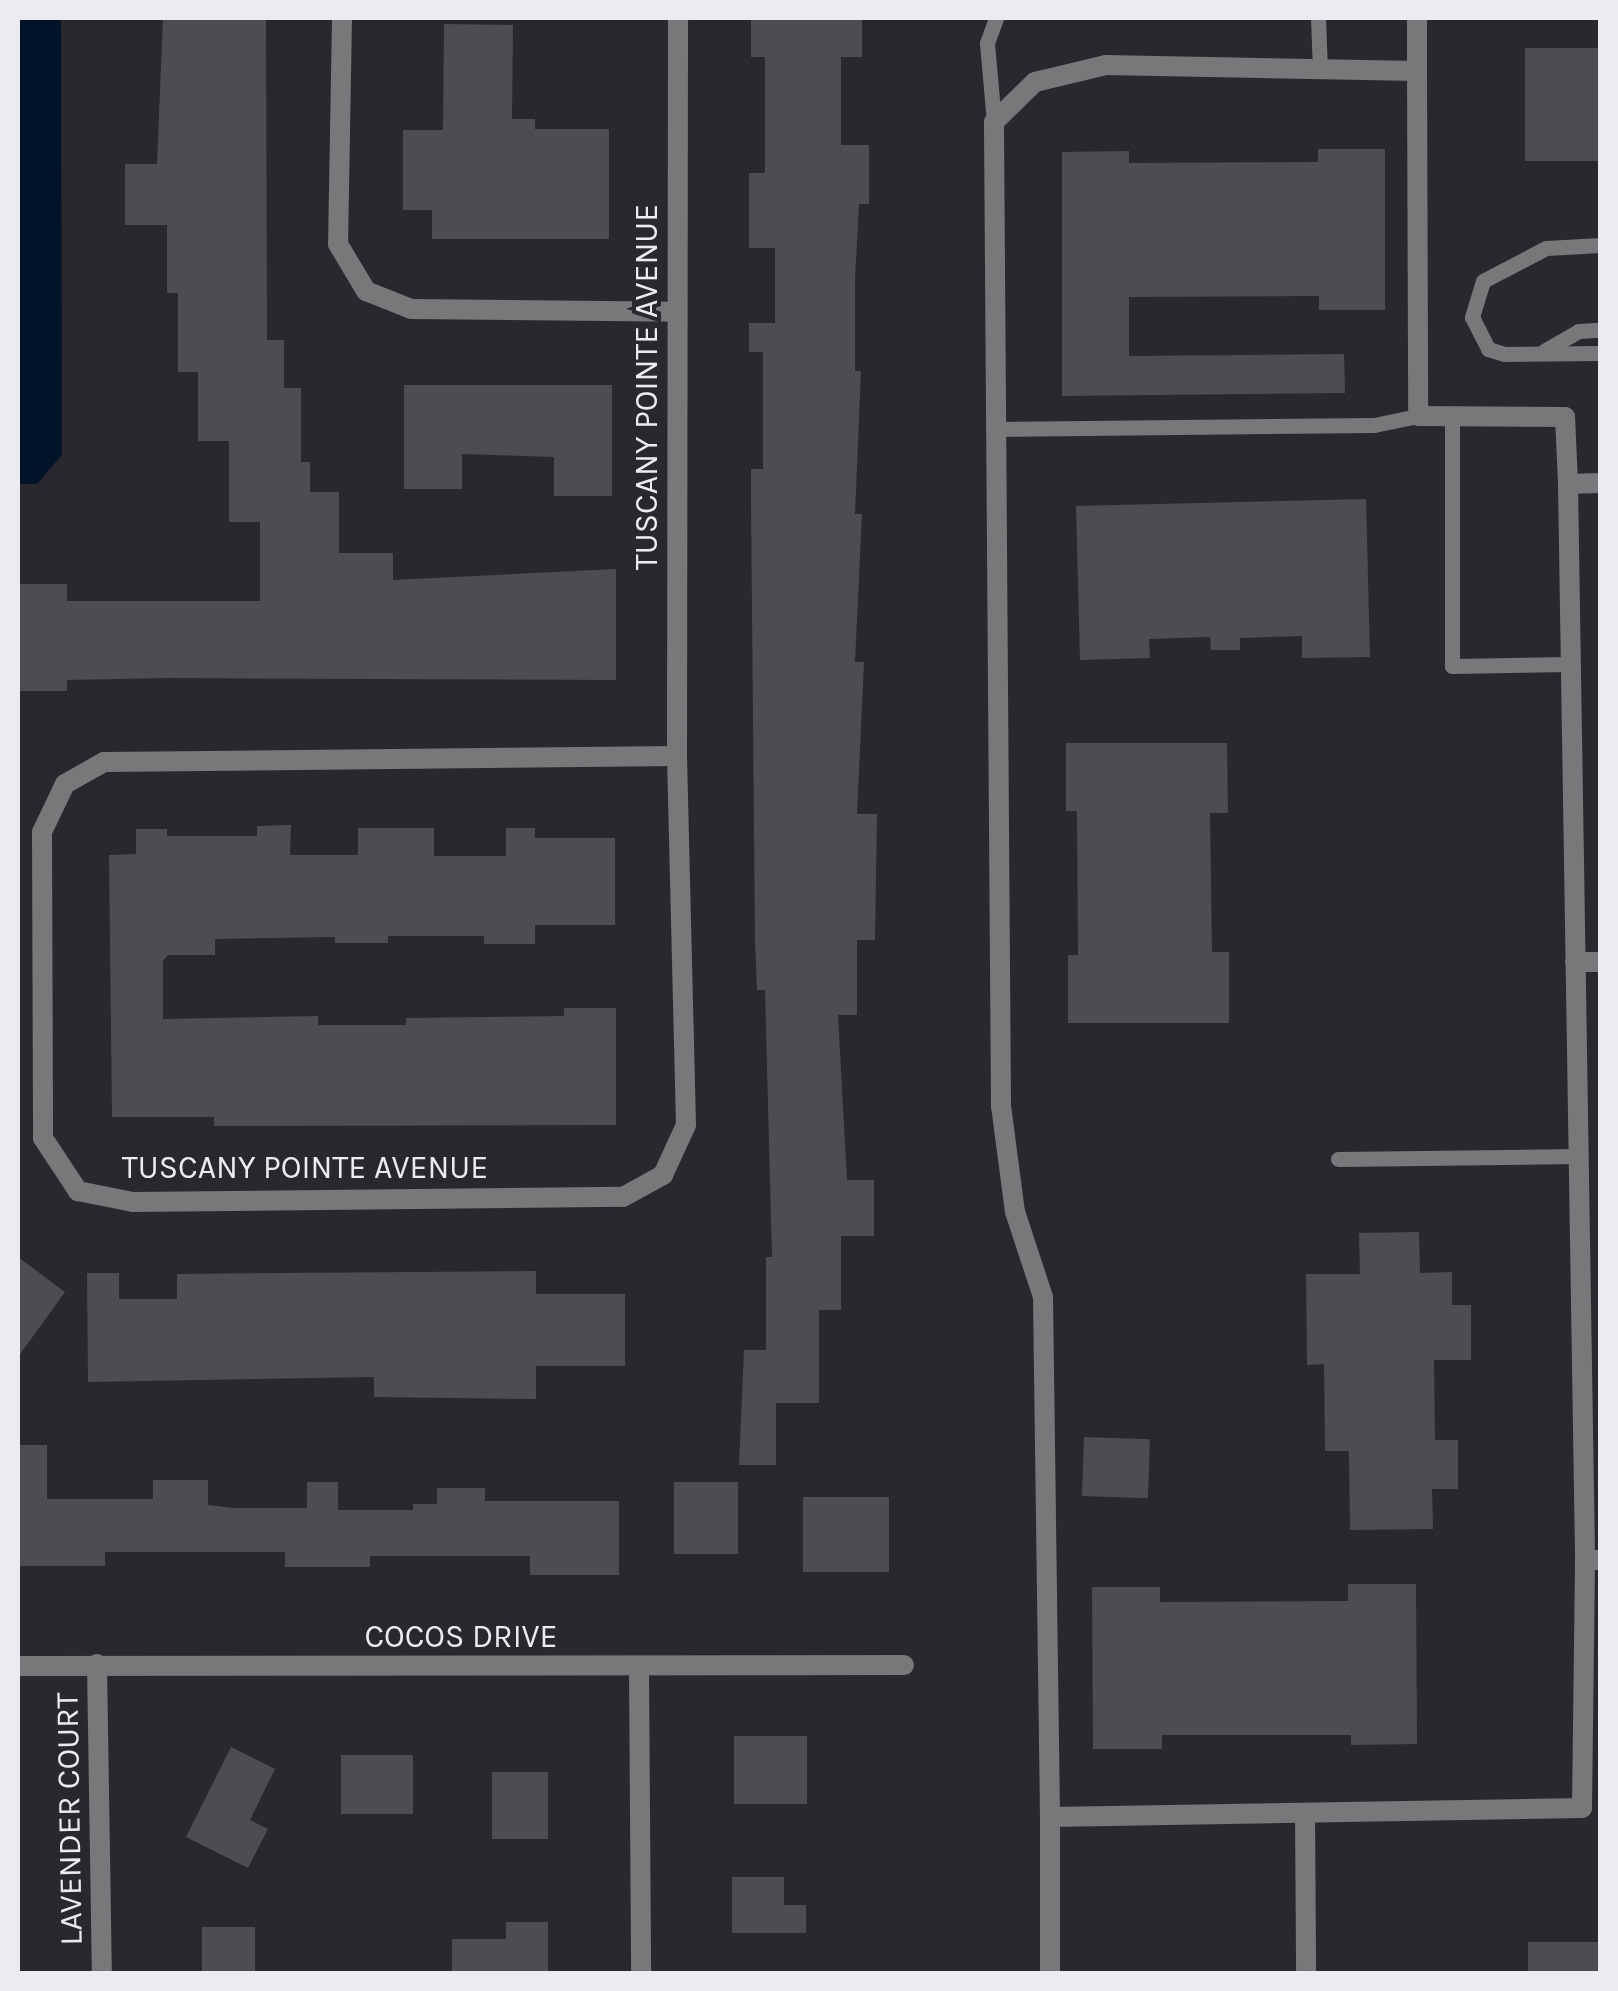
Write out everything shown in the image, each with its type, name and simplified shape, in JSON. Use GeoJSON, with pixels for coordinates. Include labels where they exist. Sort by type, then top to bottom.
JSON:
{"type":"FeatureCollection","features":[{"type":"Feature","properties":{"kind":"street"},"geometry":{"type":"LineString","coordinates":[[342,18],[338,244],[366,291],[411,309],[678,312]]}},
{"type":"Feature","properties":{"kind":"street","name":"TUSCANY POINTE AVENUE"},"geometry":{"type":"LineString","coordinates":[[677,756],[104,762],[64,784],[42,832],[44,1138],[78,1192],[133,1202],[623,1198],[663,1175],[686,1125],[677,756],[678,18]]}},
{"type":"Feature","properties":{"kind":"street"},"geometry":{"type":"LineString","coordinates":[[1050,1817],[1582,1808],[1592,1560],[1578,1156],[1565,417],[1418,416],[1418,18]]}},
{"type":"Feature","properties":{"kind":"street"},"geometry":{"type":"LineString","coordinates":[[1050,1974],[1043,1296],[1015,1212],[1000,1106],[994,122],[1035,82],[1106,65],[1417,70]]}},
{"type":"Feature","properties":{"kind":"street"},"geometry":{"type":"LineString","coordinates":[[1568,484],[1600,483]]}},
{"type":"Feature","properties":{"kind":"street"},"geometry":{"type":"LineString","coordinates":[[1575,962],[1600,962]]}},
{"type":"Feature","properties":{"kind":"street"},"geometry":{"type":"LineString","coordinates":[[1577,1070],[1600,1069]]}},
{"type":"Feature","properties":{"kind":"street","name":"LAVENDER COURT"},"geometry":{"type":"LineString","coordinates":[[97,1664],[102,1974]]}},
{"type":"Feature","properties":{"kind":"street","name":"COCOS DRIVE"},"geometry":{"type":"LineString","coordinates":[[18,1666],[904,1665]]}},
{"type":"Feature","properties":{"kind":"street"},"geometry":{"type":"LineString","coordinates":[[639,1668],[641,1974]]}},
{"type":"Feature","properties":{"kind":"street"},"geometry":{"type":"LineString","coordinates":[[1305,1813],[1306,1974]]}},
{"type":"Feature","properties":{"kind":"lane"},"geometry":{"type":"LineString","coordinates":[[994,122],[987,43],[996,18]]}},
{"type":"Feature","properties":{"kind":"lane"},"geometry":{"type":"LineString","coordinates":[[1318,18],[1320,69]]}},
{"type":"Feature","properties":{"kind":"lane"},"geometry":{"type":"LineString","coordinates":[[1600,245],[1546,248],[1514,270],[1483,281],[1472,317],[1476,336],[1504,354],[1600,353]]}},
{"type":"Feature","properties":{"kind":"lane"},"geometry":{"type":"LineString","coordinates":[[1540,354],[1578,331],[1600,330]]}},
{"type":"Feature","properties":{"kind":"lane"},"geometry":{"type":"LineString","coordinates":[[994,429],[1374,425],[1418,416]]}},
{"type":"Feature","properties":{"kind":"lane"},"geometry":{"type":"LineString","coordinates":[[1452,416],[1452,666],[1570,664]]}},
{"type":"Feature","properties":{"kind":"lane"},"geometry":{"type":"LineString","coordinates":[[1338,1159],[1578,1156]]}},
{"type":"Feature","properties":{"kind":"water"},"geometry":{"type":"Polygon","coordinates":[[[18,18],[61,18],[62,455],[37,484],[18,484],[18,18]]]}},
{"type":"Feature","properties":{"kind":"building"},"geometry":{"type":"Polygon","coordinates":[[[163,18],[266,20],[267,340],[284,340],[284,388],[301,388],[301,462],[310,462],[310,492],[339,492],[339,553],[393,553],[393,580],[616,569],[616,680],[167,678],[67,680],[67,691],[18,691],[18,584],[67,584],[67,601],[260,601],[260,522],[229,522],[229,441],[198,441],[198,372],[178,372],[178,293],[167,293],[167,225],[125,225],[125,164],[157,164],[163,18]]]}},
{"type":"Feature","properties":{"kind":"building"},"geometry":{"type":"Polygon","coordinates":[[[751,18],[862,18],[862,57],[841,57],[841,145],[869,145],[869,204],[859,204],[855,279],[855,371],[861,371],[855,514],[862,514],[855,662],[864,662],[857,814],[877,814],[875,940],[857,940],[857,1015],[838,1015],[847,1180],[874,1180],[874,1236],[841,1236],[841,1310],[819,1310],[819,1403],[776,1403],[776,1465],[739,1465],[744,1350],[766,1350],[766,1257],[772,1257],[765,990],[757,990],[755,940],[751,469],[763,469],[763,352],[749,352],[749,323],[775,323],[775,248],[749,248],[749,173],[765,173],[765,57],[751,57],[751,18]]]}},
{"type":"Feature","properties":{"kind":"building"},"geometry":{"type":"Polygon","coordinates":[[[444,24],[513,25],[512,119],[535,119],[535,129],[609,129],[609,239],[432,239],[432,210],[403,210],[403,130],[443,130],[444,24]]]}},
{"type":"Feature","properties":{"kind":"building"},"geometry":{"type":"Polygon","coordinates":[[[1525,48],[1600,48],[1600,161],[1525,161],[1525,48]]]}},
{"type":"Feature","properties":{"kind":"building"},"geometry":{"type":"Polygon","coordinates":[[[1318,149],[1385,149],[1385,310],[1319,310],[1319,296],[1129,297],[1129,356],[1344,354],[1345,393],[1062,396],[1062,152],[1129,151],[1129,163],[1318,162],[1318,149]]]}},
{"type":"Feature","properties":{"kind":"building"},"geometry":{"type":"Polygon","coordinates":[[[404,385],[612,385],[612,496],[554,496],[554,457],[462,454],[462,489],[404,489],[404,385]]]}},
{"type":"Feature","properties":{"kind":"building"},"geometry":{"type":"Polygon","coordinates":[[[1366,499],[1370,657],[1302,658],[1302,636],[1240,638],[1240,650],[1211,650],[1210,637],[1149,639],[1150,658],[1080,660],[1076,506],[1366,499]]]}},
{"type":"Feature","properties":{"kind":"building"},"geometry":{"type":"Polygon","coordinates":[[[1066,743],[1227,743],[1228,813],[1210,813],[1212,952],[1229,952],[1229,1023],[1068,1023],[1068,955],[1078,955],[1077,811],[1066,811],[1066,743]]]}},
{"type":"Feature","properties":{"kind":"building"},"geometry":{"type":"Polygon","coordinates":[[[291,825],[290,855],[358,855],[358,828],[434,828],[434,856],[506,856],[506,828],[535,828],[535,838],[615,838],[615,925],[535,925],[535,944],[484,944],[484,936],[388,936],[388,943],[335,943],[335,937],[215,939],[215,955],[168,955],[163,961],[163,1019],[318,1016],[318,1025],[406,1025],[406,1018],[564,1016],[564,1008],[616,1008],[616,1125],[214,1126],[214,1117],[112,1117],[109,855],[136,854],[136,829],[167,829],[167,836],[257,836],[257,826],[291,825]]]}},
{"type":"Feature","properties":{"kind":"building"},"geometry":{"type":"Polygon","coordinates":[[[1419,1232],[1420,1273],[1452,1272],[1452,1305],[1471,1305],[1471,1360],[1434,1360],[1435,1440],[1458,1440],[1458,1489],[1432,1489],[1433,1529],[1350,1530],[1349,1451],[1325,1451],[1324,1364],[1307,1365],[1306,1274],[1360,1274],[1359,1233],[1419,1232]]]}},
{"type":"Feature","properties":{"kind":"building"},"geometry":{"type":"Polygon","coordinates":[[[18,1257],[65,1292],[18,1357],[18,1257]]]}},
{"type":"Feature","properties":{"kind":"building"},"geometry":{"type":"Polygon","coordinates":[[[536,1271],[536,1294],[625,1294],[625,1366],[536,1366],[536,1399],[374,1397],[374,1377],[88,1382],[87,1273],[119,1273],[119,1299],[177,1299],[177,1274],[536,1271]]]}},
{"type":"Feature","properties":{"kind":"building"},"geometry":{"type":"Polygon","coordinates":[[[1084,1437],[1150,1439],[1148,1498],[1082,1496],[1084,1437]]]}},
{"type":"Feature","properties":{"kind":"building"},"geometry":{"type":"Polygon","coordinates":[[[18,1445],[47,1445],[47,1499],[153,1499],[153,1480],[208,1480],[208,1505],[235,1508],[307,1508],[307,1482],[338,1482],[338,1510],[413,1510],[413,1504],[437,1504],[437,1488],[485,1488],[485,1501],[619,1501],[619,1575],[530,1575],[530,1556],[370,1556],[370,1567],[285,1567],[285,1552],[105,1552],[105,1566],[18,1566],[18,1445]]]}},
{"type":"Feature","properties":{"kind":"building"},"geometry":{"type":"Polygon","coordinates":[[[674,1482],[738,1482],[738,1554],[674,1554],[674,1482]]]}},
{"type":"Feature","properties":{"kind":"building"},"geometry":{"type":"Polygon","coordinates":[[[803,1497],[889,1497],[889,1572],[803,1572],[803,1497]]]}},
{"type":"Feature","properties":{"kind":"building"},"geometry":{"type":"Polygon","coordinates":[[[1348,1584],[1416,1584],[1417,1744],[1351,1745],[1351,1735],[1162,1735],[1162,1749],[1093,1749],[1092,1587],[1160,1587],[1160,1602],[1348,1601],[1348,1584]]]}},
{"type":"Feature","properties":{"kind":"building"},"geometry":{"type":"Polygon","coordinates":[[[734,1736],[807,1736],[807,1804],[734,1804],[734,1736]]]}},
{"type":"Feature","properties":{"kind":"building"},"geometry":{"type":"Polygon","coordinates":[[[231,1747],[275,1769],[250,1820],[268,1829],[248,1868],[186,1837],[231,1747]]]}},
{"type":"Feature","properties":{"kind":"building"},"geometry":{"type":"Polygon","coordinates":[[[341,1755],[413,1755],[413,1814],[341,1814],[341,1755]]]}},
{"type":"Feature","properties":{"kind":"building"},"geometry":{"type":"Polygon","coordinates":[[[492,1772],[548,1772],[548,1839],[492,1839],[492,1772]]]}},
{"type":"Feature","properties":{"kind":"building"},"geometry":{"type":"Polygon","coordinates":[[[732,1877],[784,1877],[784,1905],[806,1905],[806,1933],[732,1933],[732,1877]]]}},
{"type":"Feature","properties":{"kind":"building"},"geometry":{"type":"Polygon","coordinates":[[[506,1922],[548,1922],[548,1974],[452,1973],[452,1939],[506,1939],[506,1922]]]}},
{"type":"Feature","properties":{"kind":"building"},"geometry":{"type":"Polygon","coordinates":[[[202,1927],[255,1927],[255,1974],[202,1974],[202,1927]]]}},
{"type":"Feature","properties":{"kind":"building"},"geometry":{"type":"Polygon","coordinates":[[[1528,1942],[1600,1942],[1600,1974],[1528,1974],[1528,1942]]]}}]}
